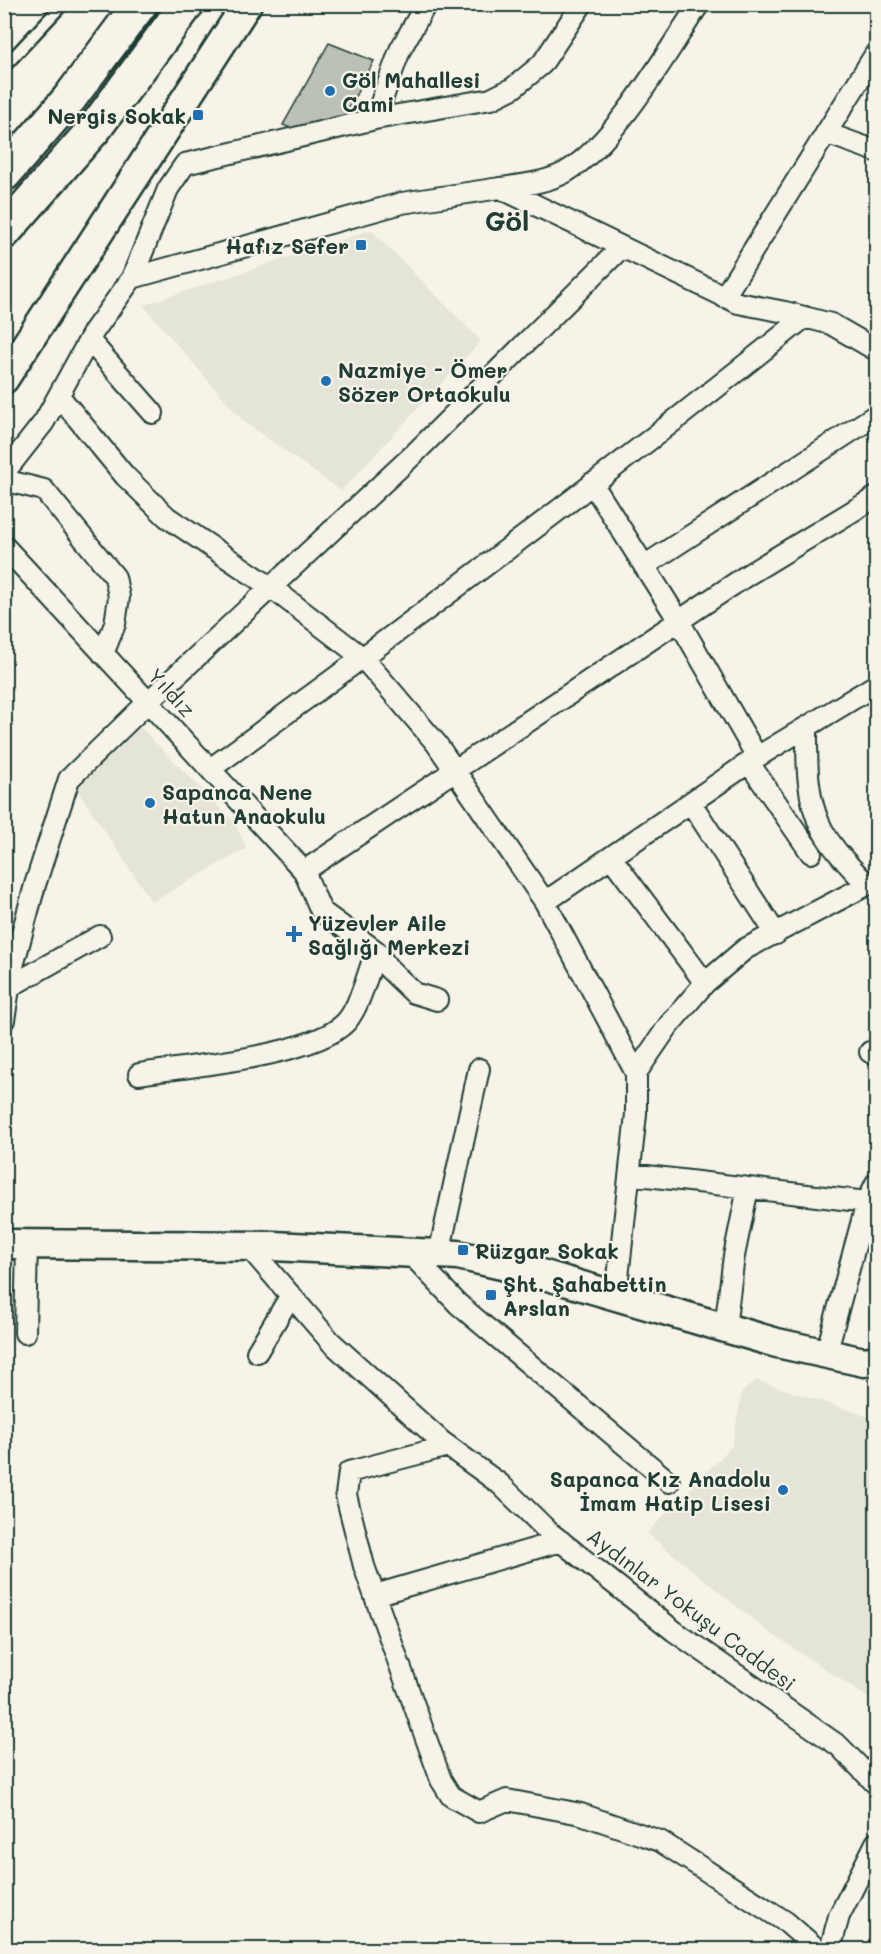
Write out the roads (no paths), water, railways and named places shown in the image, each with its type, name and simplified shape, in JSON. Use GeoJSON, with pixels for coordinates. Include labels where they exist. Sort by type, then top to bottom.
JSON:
{"type":"FeatureCollection","features":[{"type":"Feature","properties":{"kind":"highway"},"geometry":{"type":"LineString","coordinates":[[4,174],[69,99],[140,4]]}},
{"type":"Feature","properties":{"kind":"highway"},"geometry":{"type":"LineString","coordinates":[[4,232],[95,128],[187,4]]}},
{"type":"Feature","properties":{"kind":"street"},"geometry":{"type":"LineString","coordinates":[[4,379],[247,4]]}},
{"type":"Feature","properties":{"kind":"street"},"geometry":{"type":"LineString","coordinates":[[375,118],[400,50],[426,4]]}},
{"type":"Feature","properties":{"kind":"street"},"geometry":{"type":"LineString","coordinates":[[4,473],[44,422],[89,340],[132,278],[168,189],[185,164],[375,118],[491,99],[513,88],[542,64],[582,4]]}},
{"type":"Feature","properties":{"kind":"street"},"geometry":{"type":"LineString","coordinates":[[132,278],[402,203],[538,182],[565,172],[605,141],[699,4]]}},
{"type":"Feature","properties":{"kind":"street"},"geometry":{"type":"LineString","coordinates":[[724,297],[876,52]]}},
{"type":"Feature","properties":{"kind":"street"},"geometry":{"type":"LineString","coordinates":[[826,133],[876,151]]}},
{"type":"Feature","properties":{"kind":"street"},"geometry":{"type":"LineString","coordinates":[[500,188],[724,297],[738,303],[831,324],[876,350]]}},
{"type":"Feature","properties":{"kind":"street"},"geometry":{"type":"LineString","coordinates":[[4,1020],[9,987],[35,885],[69,780],[148,702],[414,454],[621,248]]}},
{"type":"Feature","properties":{"kind":"street"},"geometry":{"type":"LineString","coordinates":[[210,769],[363,658],[805,317]]}},
{"type":"Feature","properties":{"kind":"street"},"geometry":{"type":"LineString","coordinates":[[89,340],[153,413]]}},
{"type":"Feature","properties":{"kind":"street"},"geometry":{"type":"LineString","coordinates":[[58,396],[125,476],[167,517],[272,588],[363,658],[436,743],[544,902],[636,1073],[636,1114],[616,1296]]}},
{"type":"Feature","properties":{"kind":"street"},"geometry":{"type":"LineString","coordinates":[[644,566],[876,415]]}},
{"type":"Feature","properties":{"kind":"street"},"geometry":{"type":"LineString","coordinates":[[4,480],[44,490],[115,577],[119,597],[115,624],[104,654]]}},
{"type":"Feature","properties":{"kind":"street"},"geometry":{"type":"LineString","coordinates":[[592,483],[679,621],[753,760],[811,853]]}},
{"type":"Feature","properties":{"kind":"street"},"geometry":{"type":"LineString","coordinates":[[304,871],[749,574],[876,497]]}},
{"type":"Feature","properties":{"kind":"street","name":"Yıldız"},"geometry":{"type":"LineString","coordinates":[[4,546],[304,871],[321,910],[376,951],[388,968],[414,993],[437,1000]]}},
{"type":"Feature","properties":{"kind":"street"},"geometry":{"type":"LineString","coordinates":[[544,902],[753,760],[876,686]]}},
{"type":"Feature","properties":{"kind":"street"},"geometry":{"type":"LineString","coordinates":[[636,1073],[669,1025],[705,982],[745,949],[873,885],[840,855],[822,829],[811,795],[807,727]]}},
{"type":"Feature","properties":{"kind":"street"},"geometry":{"type":"LineString","coordinates":[[691,803],[776,934]]}},
{"type":"Feature","properties":{"kind":"street"},"geometry":{"type":"LineString","coordinates":[[611,857],[705,982]]}},
{"type":"Feature","properties":{"kind":"street"},"geometry":{"type":"LineString","coordinates":[[9,987],[100,936]]}},
{"type":"Feature","properties":{"kind":"street"},"geometry":{"type":"LineString","coordinates":[[139,1074],[273,1053],[317,1042],[346,1022],[376,951]]}},
{"type":"Feature","properties":{"kind":"street"},"geometry":{"type":"LineString","coordinates":[[440,1254],[479,1069]]}},
{"type":"Feature","properties":{"kind":"street"},"geometry":{"type":"LineString","coordinates":[[630,1173],[867,1202]]}},
{"type":"Feature","properties":{"kind":"street"},"geometry":{"type":"LineString","coordinates":[[826,1354],[867,1202],[876,1183]]}},
{"type":"Feature","properties":{"kind":"street"},"geometry":{"type":"LineString","coordinates":[[725,1328],[734,1256],[748,1188]]}},
{"type":"Feature","properties":{"kind":"street"},"geometry":{"type":"LineString","coordinates":[[26,1333],[16,1244],[248,1246],[409,1252],[458,1255],[531,1272],[725,1328],[872,1366]]}},
{"type":"Feature","properties":{"kind":"street","name":"Aydınlar Yokuşu Caddesi"},"geometry":{"type":"LineString","coordinates":[[248,1246],[331,1342],[448,1446],[500,1484],[561,1542],[674,1631],[839,1746],[876,1784]]}},
{"type":"Feature","properties":{"kind":"street"},"geometry":{"type":"LineString","coordinates":[[409,1252],[458,1304],[669,1482]]}},
{"type":"Feature","properties":{"kind":"street"},"geometry":{"type":"LineString","coordinates":[[257,1352],[291,1295]]}},
{"type":"Feature","properties":{"kind":"street"},"geometry":{"type":"LineString","coordinates":[[448,1446],[349,1472],[346,1495],[364,1566],[441,1780],[451,1796],[479,1812],[507,1800],[581,1814],[660,1841],[786,1922],[818,1950]]}},
{"type":"Feature","properties":{"kind":"street"},"geometry":{"type":"LineString","coordinates":[[375,1595],[561,1542]]}},
{"type":"Feature","properties":{"kind":"street"},"geometry":{"type":"LineString","coordinates":[[830,1950],[839,1917],[876,1843]]}},
{"type":"Feature","properties":{"kind":"lane"},"geometry":{"type":"LineString","coordinates":[[4,67],[63,4]]}},
{"type":"Feature","properties":{"kind":"place","name":"Göl Mahallesi Cami"},"geometry":{"type":"Point","coordinates":[330,91]}},
{"type":"Feature","properties":{"kind":"place","name":"Nergis Sokak"},"geometry":{"type":"Point","coordinates":[198,115]}},
{"type":"Feature","properties":{"kind":"place","name":"Hafız Sefer"},"geometry":{"type":"Point","coordinates":[361,245]}},
{"type":"Feature","properties":{"kind":"place","name":"Nazmiye - Ömer Sözer Ortaokulu"},"geometry":{"type":"Point","coordinates":[326,381]}},
{"type":"Feature","properties":{"kind":"place","name":"Sapanca Nene Hatun Anaokulu"},"geometry":{"type":"Point","coordinates":[150,803]}},
{"type":"Feature","properties":{"kind":"place","name":"Yüzevler Aile Sağlığı Merkezi"},"geometry":{"type":"Point","coordinates":[294,934]}},
{"type":"Feature","properties":{"kind":"place","name":"Rüzgar Sokak"},"geometry":{"type":"Point","coordinates":[463,1250]}},
{"type":"Feature","properties":{"kind":"place","name":"Şht. Şahabettin Arslan"},"geometry":{"type":"Point","coordinates":[491,1295]}},
{"type":"Feature","properties":{"kind":"place","name":"Sapanca Kız Anadolu İmam Hatip Lisesi"},"geometry":{"type":"Point","coordinates":[783,1490]}},
{"type":"Feature","properties":{"kind":"district","name":"Göl"},"geometry":{"type":"Point","coordinates":[507,220]}}]}
